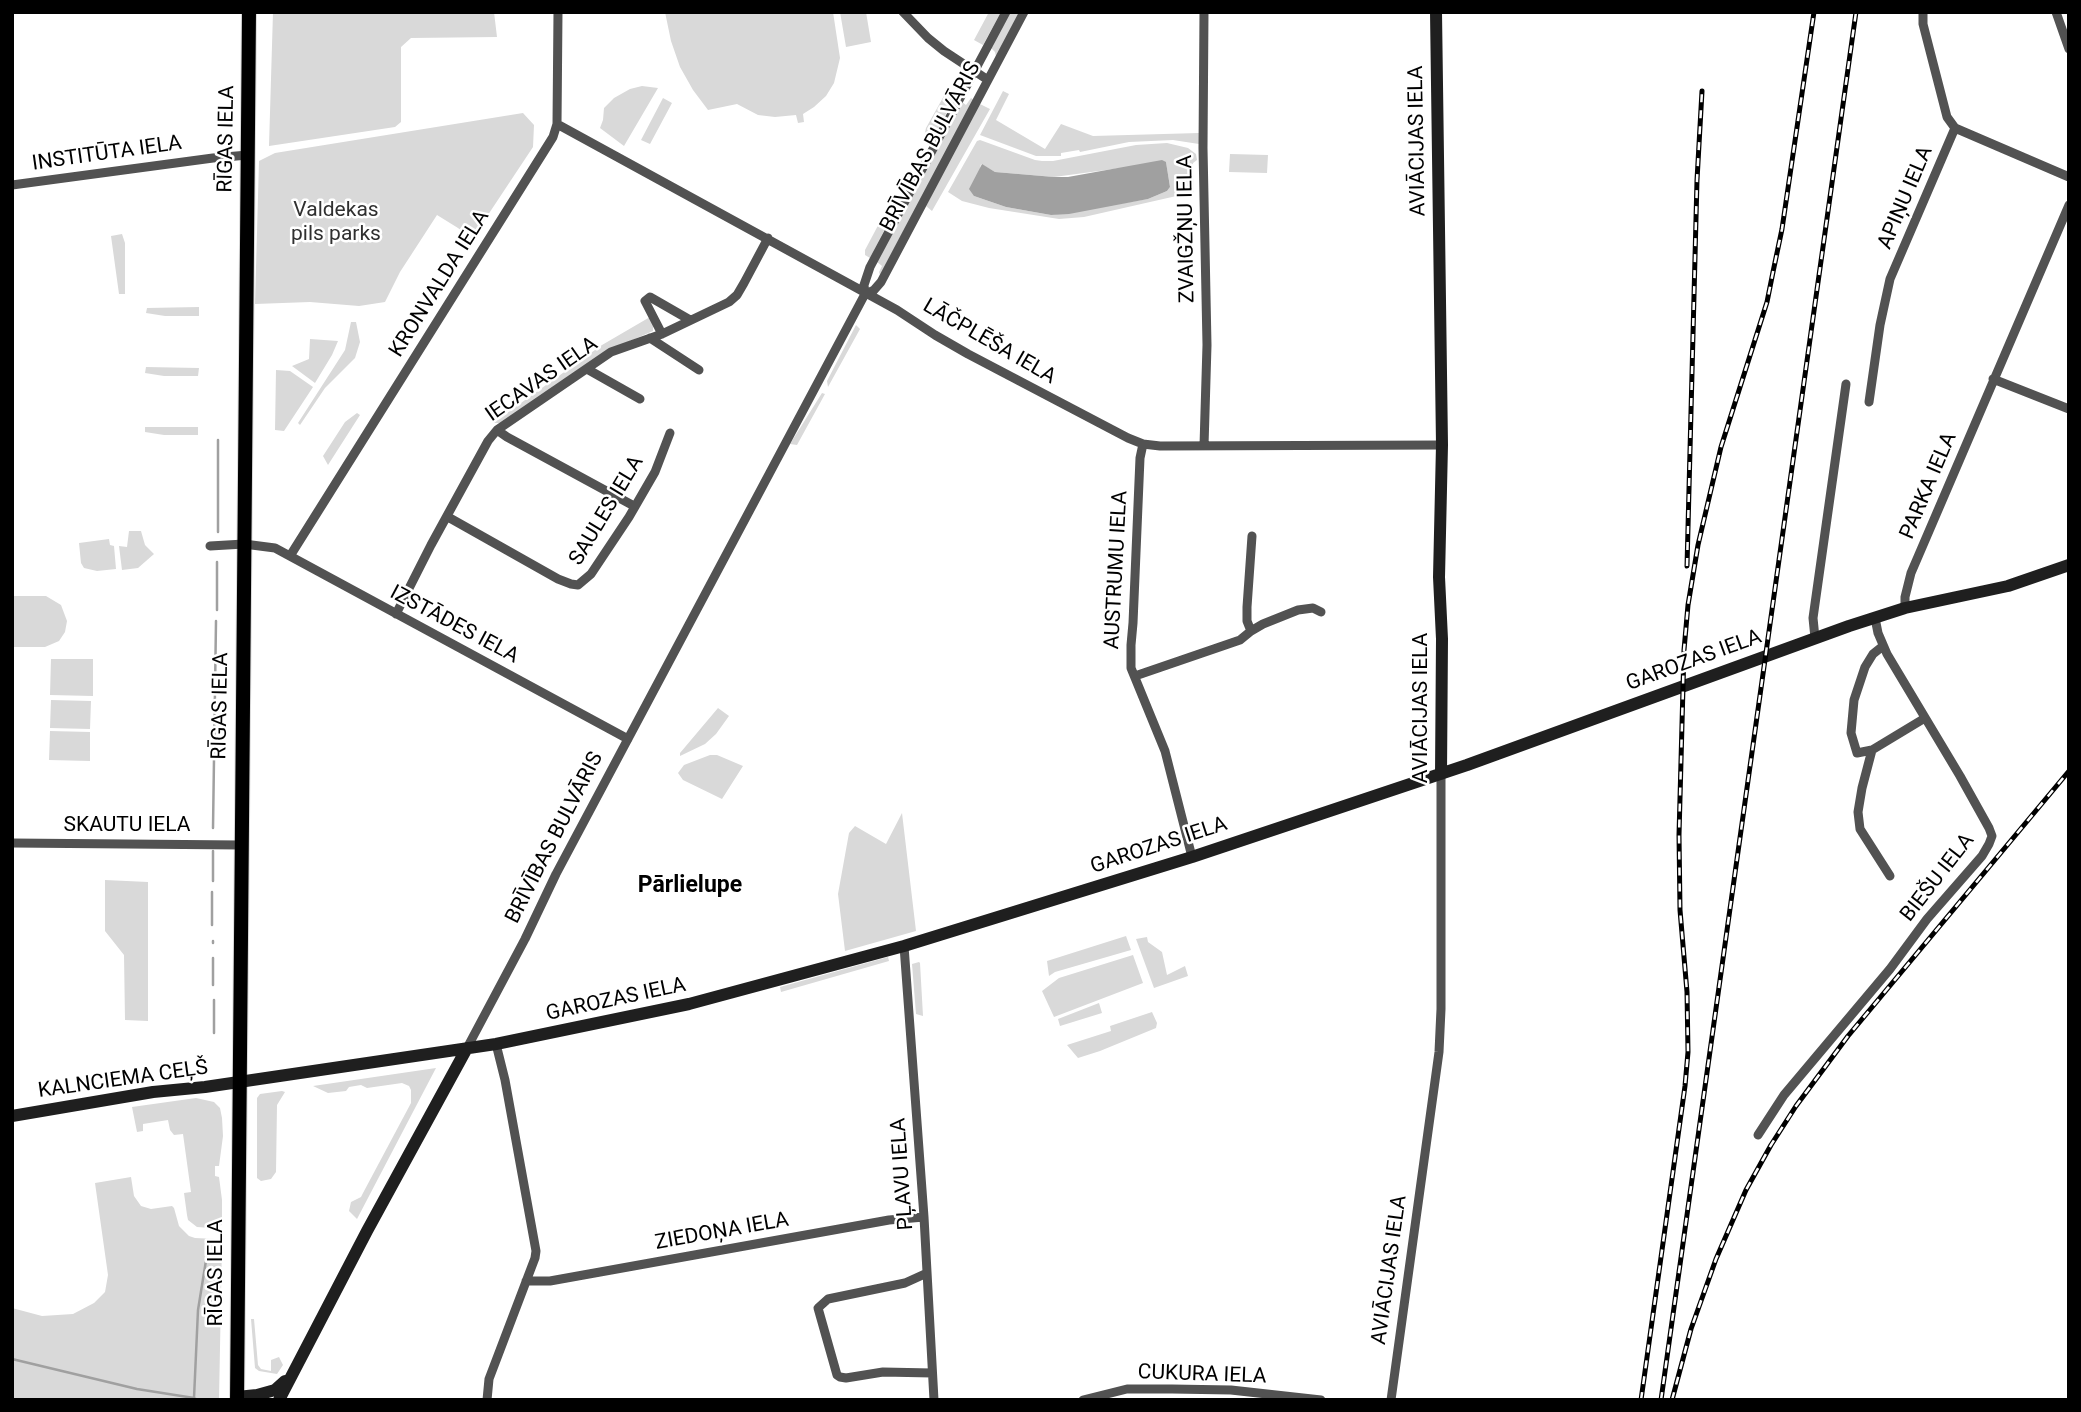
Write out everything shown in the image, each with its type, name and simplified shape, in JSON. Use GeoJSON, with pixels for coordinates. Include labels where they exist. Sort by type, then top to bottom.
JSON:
{"type":"FeatureCollection","features":[{"type":"Feature","properties":{"kind":"main road","name":"RĪGAS IELA"},"geometry":{"type":"LineString","coordinates":[[237,1399],[249,12]]}},
{"type":"Feature","properties":{"kind":"main road","name":"AVIĀCIJAS IELA"},"geometry":{"type":"LineString","coordinates":[[1436,12],[1442,445],[1439,577],[1441,774]]}},
{"type":"Feature","properties":{"kind":"main road","name":"GAROZAS IELA"},"geometry":{"type":"LineString","coordinates":[[239,1082],[496,1044],[689,1004],[904,946],[1192,857],[1441,774],[1905,608],[2008,586],[2069,565]]}},
{"type":"Feature","properties":{"kind":"main road","name":"BRĪVĪBAS BULVĀRIS"},"geometry":{"type":"LineString","coordinates":[[279,1400],[467,1048]]}},
{"type":"Feature","properties":{"kind":"main road","name":"KALNCIEMA CEĻŠ"},"geometry":{"type":"LineString","coordinates":[[12,1116],[124,1097],[239,1082]]}},
{"type":"Feature","properties":{"kind":"main road"},"geometry":{"type":"LineString","coordinates":[[237,1399],[275,1390],[291,1377]]}},
{"type":"Feature","properties":{"kind":"street","name":"KRONVALDA IELA"},"geometry":{"type":"LineString","coordinates":[[290,556],[553,137],[557,124],[558,12]]}},
{"type":"Feature","properties":{"kind":"street"},"geometry":{"type":"LineString","coordinates":[[903,12],[928,38],[988,80]]}},
{"type":"Feature","properties":{"kind":"street","name":"BRĪVĪBAS BULVĀRIS"},"geometry":{"type":"LineString","coordinates":[[467,1048],[865,294],[864,285],[870,267],[1006,12]]}},
{"type":"Feature","properties":{"kind":"street","name":"BRĪVĪBAS BULVĀRIS"},"geometry":{"type":"LineString","coordinates":[[865,294],[874,290],[881,282],[1024,12]]}},
{"type":"Feature","properties":{"kind":"street","name":"ZVAIGŽŅU IELA"},"geometry":{"type":"LineString","coordinates":[[1204,12],[1203,148],[1207,345],[1204,446]]}},
{"type":"Feature","properties":{"kind":"street","name":"APIŅU IELA"},"geometry":{"type":"LineString","coordinates":[[1869,402],[1890,279],[1955,128],[1947,117],[1923,24],[1923,12]]}},
{"type":"Feature","properties":{"kind":"street"},"geometry":{"type":"LineString","coordinates":[[2069,15],[2057,16],[2069,49]]}},
{"type":"Feature","properties":{"kind":"street","name":"LĀČPLĒŠA IELA"},"geometry":{"type":"LineString","coordinates":[[557,124],[897,310],[968,354],[1101,425],[1143,444],[1442,445]]}},
{"type":"Feature","properties":{"kind":"street"},"geometry":{"type":"LineString","coordinates":[[1955,128],[2069,177]]}},
{"type":"Feature","properties":{"kind":"street","name":"INSTITŪTA IELA"},"geometry":{"type":"LineString","coordinates":[[12,185],[248,155]]}},
{"type":"Feature","properties":{"kind":"street","name":"PARKA IELA"},"geometry":{"type":"LineString","coordinates":[[1905,608],[1911,573],[2069,205]]}},
{"type":"Feature","properties":{"kind":"street","name":"IECAVAS IELA"},"geometry":{"type":"LineString","coordinates":[[396,614],[488,441],[497,430],[611,352],[662,334],[719,308],[737,295],[768,238]]}},
{"type":"Feature","properties":{"kind":"street"},"geometry":{"type":"LineString","coordinates":[[662,334],[645,301],[650,296],[690,320]]}},
{"type":"Feature","properties":{"kind":"street"},"geometry":{"type":"LineString","coordinates":[[650,338],[699,370]]}},
{"type":"Feature","properties":{"kind":"street"},"geometry":{"type":"LineString","coordinates":[[587,369],[640,400]]}},
{"type":"Feature","properties":{"kind":"street"},"geometry":{"type":"LineString","coordinates":[[1993,379],[2069,409]]}},
{"type":"Feature","properties":{"kind":"street"},"geometry":{"type":"LineString","coordinates":[[1815,638],[1813,618],[1846,384]]}},
{"type":"Feature","properties":{"kind":"street"},"geometry":{"type":"LineString","coordinates":[[497,430],[634,506]]}},
{"type":"Feature","properties":{"kind":"street","name":"SAULES IELA"},"geometry":{"type":"LineString","coordinates":[[447,517],[558,579],[578,585],[592,574],[634,506],[654,472],[670,433]]}},
{"type":"Feature","properties":{"kind":"street","name":"AUSTRUMU IELA"},"geometry":{"type":"LineString","coordinates":[[1143,444],[1140,458],[1131,668],[1165,751],[1192,857]]}},
{"type":"Feature","properties":{"kind":"street"},"geometry":{"type":"LineString","coordinates":[[1251,631],[1247,621],[1247,607],[1252,536]]}},
{"type":"Feature","properties":{"kind":"street","name":"IZSTĀDES IELA"},"geometry":{"type":"LineString","coordinates":[[210,546],[244,544],[275,548],[628,739]]}},
{"type":"Feature","properties":{"kind":"street"},"geometry":{"type":"LineString","coordinates":[[1135,676],[1240,640],[1263,624],[1298,610],[1313,608],[1321,612]]}},
{"type":"Feature","properties":{"kind":"street","name":"BIEŠU IELA"},"geometry":{"type":"LineString","coordinates":[[1758,1135],[1784,1096],[1890,969],[1927,919],[1982,856],[1992,836],[1883,646],[1875,618]]}},
{"type":"Feature","properties":{"kind":"street"},"geometry":{"type":"LineString","coordinates":[[1883,646],[1872,654],[1865,667],[1854,700],[1851,733],[1857,753],[1872,750],[1925,718]]}},
{"type":"Feature","properties":{"kind":"street"},"geometry":{"type":"LineString","coordinates":[[1872,750],[1858,812],[1860,829],[1890,876]]}},
{"type":"Feature","properties":{"kind":"street","name":"AVIĀCIJAS IELA"},"geometry":{"type":"LineString","coordinates":[[1391,1400],[1439,1052],[1441,774]]}},
{"type":"Feature","properties":{"kind":"street","name":"SKAUTU IELA"},"geometry":{"type":"LineString","coordinates":[[12,842],[241,845]]}},
{"type":"Feature","properties":{"kind":"street","name":"PĻAVU IELA"},"geometry":{"type":"LineString","coordinates":[[904,946],[934,1400]]}},
{"type":"Feature","properties":{"kind":"street"},"geometry":{"type":"LineString","coordinates":[[487,1400],[489,1379],[535,1258],[535,1243],[496,1044]]}},
{"type":"Feature","properties":{"kind":"street","name":"ZIEDOŅA IELA"},"geometry":{"type":"LineString","coordinates":[[526,1281],[550,1280],[889,1220],[924,1217]]}},
{"type":"Feature","properties":{"kind":"street"},"geometry":{"type":"LineString","coordinates":[[927,1273],[905,1283],[828,1299],[818,1308],[837,1375],[840,1377],[883,1372],[932,1373]]}},
{"type":"Feature","properties":{"kind":"street","name":"CUKURA IELA"},"geometry":{"type":"LineString","coordinates":[[1083,1400],[1127,1389],[1172,1389],[1231,1390],[1321,1400]]}},
{"type":"Feature","properties":{"kind":"green space","name":"Valdekas pils parks"},"geometry":{"type":"Polygon","coordinates":[[[273,12],[494,12],[497,37],[411,38],[401,47],[401,122],[395,127],[269,146],[273,12]]]}},
{"type":"Feature","properties":{"kind":"green space"},"geometry":{"type":"Polygon","coordinates":[[[665,12],[833,12],[840,58],[834,83],[826,96],[803,114],[804,122],[798,123],[796,115],[758,115],[737,104],[708,110],[680,67],[665,12]]]}},
{"type":"Feature","properties":{"kind":"green space"},"geometry":{"type":"Polygon","coordinates":[[[840,12],[866,12],[871,42],[846,47],[840,12]]]}},
{"type":"Feature","properties":{"kind":"green space"},"geometry":{"type":"Polygon","coordinates":[[[989,12],[1001,12],[983,45],[974,40],[989,12]]]}},
{"type":"Feature","properties":{"kind":"green space"},"geometry":{"type":"Polygon","coordinates":[[[1010,12],[1020,12],[996,57],[991,48],[1010,12]]]}},
{"type":"Feature","properties":{"kind":"green space"},"geometry":{"type":"Polygon","coordinates":[[[642,86],[658,88],[624,146],[600,128],[604,108],[614,98],[642,86]]]}},
{"type":"Feature","properties":{"kind":"green space"},"geometry":{"type":"Polygon","coordinates":[[[1003,91],[1009,94],[996,120],[1045,149],[1061,124],[1093,136],[1199,133],[1199,144],[1173,140],[1129,142],[1061,153],[1061,156],[1036,156],[980,135],[1003,91]]]}},
{"type":"Feature","properties":{"kind":"green space"},"geometry":{"type":"Polygon","coordinates":[[[945,94],[956,99],[955,103],[950,106],[931,143],[923,141],[926,128],[945,94]]]}},
{"type":"Feature","properties":{"kind":"green space"},"geometry":{"type":"Polygon","coordinates":[[[663,98],[672,103],[650,144],[641,140],[663,98]]]}},
{"type":"Feature","properties":{"kind":"green space"},"geometry":{"type":"Polygon","coordinates":[[[971,98],[974,100],[880,275],[882,266],[877,262],[962,102],[966,105],[971,98]]]}},
{"type":"Feature","properties":{"kind":"green space"},"geometry":{"type":"Polygon","coordinates":[[[978,103],[990,109],[932,211],[926,206],[978,103]]]}},
{"type":"Feature","properties":{"kind":"green space","name":"Valdekas pils parks"},"geometry":{"type":"Polygon","coordinates":[[[523,113],[534,125],[533,147],[472,239],[437,215],[400,272],[385,302],[359,306],[310,302],[255,304],[259,161],[275,153],[523,113]]]}},
{"type":"Feature","properties":{"kind":"green space"},"geometry":{"type":"Polygon","coordinates":[[[977,141],[1042,161],[1136,145],[1167,143],[1188,148],[1196,154],[1197,160],[1193,163],[1194,192],[1084,217],[1059,219],[989,208],[962,201],[948,192],[977,141]],[[1166,162],[1054,177],[995,172],[981,164],[974,196],[1006,207],[1051,215],[1148,199],[1170,187],[1166,162]]]}},
{"type":"Feature","properties":{"kind":"green space"},"geometry":{"type":"Polygon","coordinates":[[[1230,154],[1268,155],[1267,173],[1229,172],[1230,154]]]}},
{"type":"Feature","properties":{"kind":"green space"},"geometry":{"type":"Polygon","coordinates":[[[882,218],[890,219],[870,258],[865,255],[865,250],[882,218]]]}},
{"type":"Feature","properties":{"kind":"green space"},"geometry":{"type":"Polygon","coordinates":[[[122,234],[125,243],[125,294],[119,294],[111,236],[122,234]]]}},
{"type":"Feature","properties":{"kind":"green space"},"geometry":{"type":"Polygon","coordinates":[[[199,307],[199,316],[146,313],[147,308],[199,307]]]}},
{"type":"Feature","properties":{"kind":"green space"},"geometry":{"type":"Polygon","coordinates":[[[650,317],[653,331],[607,351],[501,423],[493,423],[602,345],[650,317]]]}},
{"type":"Feature","properties":{"kind":"green space"},"geometry":{"type":"Polygon","coordinates":[[[351,322],[356,322],[360,342],[355,358],[325,388],[300,425],[298,423],[345,350],[351,322]]]}},
{"type":"Feature","properties":{"kind":"green space"},"geometry":{"type":"Polygon","coordinates":[[[856,325],[860,329],[828,387],[827,381],[856,325]]]}},
{"type":"Feature","properties":{"kind":"green space"},"geometry":{"type":"Polygon","coordinates":[[[310,339],[338,341],[315,383],[292,366],[309,359],[310,339]]]}},
{"type":"Feature","properties":{"kind":"green space"},"geometry":{"type":"Polygon","coordinates":[[[146,367],[199,368],[198,376],[164,376],[145,373],[146,367]]]}},
{"type":"Feature","properties":{"kind":"green space"},"geometry":{"type":"Polygon","coordinates":[[[276,370],[290,371],[313,387],[284,431],[275,430],[276,370]]]}},
{"type":"Feature","properties":{"kind":"green space"},"geometry":{"type":"Polygon","coordinates":[[[822,393],[825,394],[797,445],[790,444],[822,393]]]}},
{"type":"Feature","properties":{"kind":"green space"},"geometry":{"type":"Polygon","coordinates":[[[357,413],[360,415],[328,465],[323,456],[345,422],[357,413]]]}},
{"type":"Feature","properties":{"kind":"green space"},"geometry":{"type":"Polygon","coordinates":[[[145,427],[198,427],[198,435],[164,435],[145,432],[145,427]]]}},
{"type":"Feature","properties":{"kind":"green space"},"geometry":{"type":"Polygon","coordinates":[[[129,531],[141,531],[145,545],[154,554],[138,568],[122,570],[119,546],[127,547],[129,531]]]}},
{"type":"Feature","properties":{"kind":"green space"},"geometry":{"type":"Polygon","coordinates":[[[109,539],[110,545],[114,546],[116,569],[97,571],[84,568],[79,543],[109,539]]]}},
{"type":"Feature","properties":{"kind":"green space"},"geometry":{"type":"Polygon","coordinates":[[[12,596],[46,596],[61,605],[67,621],[65,632],[59,641],[45,647],[12,647],[12,596]]]}},
{"type":"Feature","properties":{"kind":"green space"},"geometry":{"type":"Polygon","coordinates":[[[51,659],[93,659],[93,696],[50,695],[51,659]]]}},
{"type":"Feature","properties":{"kind":"green space"},"geometry":{"type":"Polygon","coordinates":[[[51,700],[91,701],[90,729],[50,728],[51,700]]]}},
{"type":"Feature","properties":{"kind":"green space"},"geometry":{"type":"Polygon","coordinates":[[[718,708],[729,716],[716,734],[705,744],[680,756],[680,753],[718,708]]]}},
{"type":"Feature","properties":{"kind":"green space"},"geometry":{"type":"Polygon","coordinates":[[[50,731],[90,732],[90,761],[49,760],[50,731]]]}},
{"type":"Feature","properties":{"kind":"green space"},"geometry":{"type":"Polygon","coordinates":[[[717,755],[743,766],[722,799],[683,780],[678,773],[684,765],[717,755]]]}},
{"type":"Feature","properties":{"kind":"green space"},"geometry":{"type":"Polygon","coordinates":[[[902,813],[916,931],[845,951],[838,894],[849,833],[855,826],[886,844],[902,813]]]}},
{"type":"Feature","properties":{"kind":"green space"},"geometry":{"type":"Polygon","coordinates":[[[105,880],[148,882],[148,1021],[125,1020],[124,955],[105,931],[105,880]]]}},
{"type":"Feature","properties":{"kind":"green space"},"geometry":{"type":"Polygon","coordinates":[[[1126,936],[1131,950],[1049,976],[1047,961],[1126,936]]]}},
{"type":"Feature","properties":{"kind":"green space"},"geometry":{"type":"Polygon","coordinates":[[[1147,937],[1148,942],[1162,952],[1167,975],[1185,966],[1188,976],[1154,988],[1136,939],[1147,937]]]}},
{"type":"Feature","properties":{"kind":"green space"},"geometry":{"type":"Polygon","coordinates":[[[1133,955],[1143,983],[1054,1017],[1042,991],[1059,978],[1133,955]]]}},
{"type":"Feature","properties":{"kind":"green space"},"geometry":{"type":"Polygon","coordinates":[[[888,957],[889,961],[781,992],[780,987],[888,957]]]}},
{"type":"Feature","properties":{"kind":"green space"},"geometry":{"type":"Polygon","coordinates":[[[919,962],[923,1016],[916,1014],[912,964],[919,962]]]}},
{"type":"Feature","properties":{"kind":"green space"},"geometry":{"type":"Polygon","coordinates":[[[1099,1003],[1102,1013],[1060,1026],[1058,1019],[1099,1003]]]}},
{"type":"Feature","properties":{"kind":"green space"},"geometry":{"type":"Polygon","coordinates":[[[1152,1012],[1157,1023],[1156,1028],[1100,1051],[1078,1058],[1067,1045],[1111,1031],[1110,1026],[1152,1012]]]}},
{"type":"Feature","properties":{"kind":"green space"},"geometry":{"type":"Polygon","coordinates":[[[436,1068],[357,1219],[349,1211],[351,1202],[361,1197],[411,1103],[411,1090],[402,1083],[367,1088],[361,1085],[349,1087],[346,1091],[328,1093],[313,1086],[436,1068]]]}},
{"type":"Feature","properties":{"kind":"green space"},"geometry":{"type":"Polygon","coordinates":[[[285,1092],[277,1105],[276,1172],[271,1179],[261,1181],[257,1178],[257,1098],[260,1094],[285,1092]]]}},
{"type":"Feature","properties":{"kind":"green space"},"geometry":{"type":"Polygon","coordinates":[[[196,1098],[214,1102],[220,1108],[222,1118],[223,1136],[215,1176],[219,1177],[222,1225],[211,1228],[197,1227],[188,1220],[184,1193],[191,1192],[183,1134],[174,1135],[168,1120],[143,1124],[143,1131],[137,1132],[132,1107],[196,1098]]]}},
{"type":"Feature","properties":{"kind":"green space"},"geometry":{"type":"Polygon","coordinates":[[[131,1177],[134,1196],[141,1206],[151,1209],[172,1206],[179,1226],[189,1236],[216,1239],[222,1243],[219,1400],[12,1400],[12,1308],[42,1316],[73,1314],[94,1303],[105,1292],[108,1275],[95,1183],[131,1177]]]}},
{"type":"Feature","properties":{"kind":"green space"},"geometry":{"type":"Polygon","coordinates":[[[251,1319],[254,1319],[258,1365],[261,1369],[271,1371],[271,1360],[279,1357],[283,1365],[277,1374],[255,1368],[251,1319]]]}},
{"type":"Feature","properties":{"kind":"shaded area"},"geometry":{"type":"Polygon","coordinates":[[[1162,160],[1166,162],[1170,187],[1167,191],[1148,199],[1069,214],[1051,215],[1006,207],[974,196],[969,189],[982,164],[995,172],[1068,177],[1162,160]]]}},
{"type":"Feature","properties":{"kind":"waterway"},"geometry":{"type":"LineString","coordinates":[[218,440],[218,532]]}},
{"type":"Feature","properties":{"kind":"waterway"},"geometry":{"type":"LineString","coordinates":[[217,562],[217,610]]}},
{"type":"Feature","properties":{"kind":"waterway"},"geometry":{"type":"LineString","coordinates":[[213,828],[216,621]]}},
{"type":"Feature","properties":{"kind":"waterway"},"geometry":{"type":"LineString","coordinates":[[213,851],[213,881]]}},
{"type":"Feature","properties":{"kind":"waterway"},"geometry":{"type":"LineString","coordinates":[[212,892],[212,925]]}},
{"type":"Feature","properties":{"kind":"waterway"},"geometry":{"type":"LineString","coordinates":[[213,958],[213,985]]}},
{"type":"Feature","properties":{"kind":"waterway"},"geometry":{"type":"LineString","coordinates":[[214,1000],[214,1033]]}},
{"type":"Feature","properties":{"kind":"waterway"},"geometry":{"type":"LineString","coordinates":[[198,1400],[194,1398],[198,1310],[209,1242]]}},
{"type":"Feature","properties":{"kind":"waterway"},"geometry":{"type":"LineString","coordinates":[[12,1359],[137,1389],[194,1398]]}},
{"type":"Feature","properties":{"kind":"railway"},"geometry":{"type":"LineString","coordinates":[[1641,1400],[1688,1052],[1687,992],[1680,910],[1679,835],[1684,650],[1688,605],[1698,545],[1721,447],[1767,302],[1782,229],[1814,12]]}},
{"type":"Feature","properties":{"kind":"railway"},"geometry":{"type":"LineString","coordinates":[[1661,1400],[1856,12]]}},
{"type":"Feature","properties":{"kind":"railway"},"geometry":{"type":"LineString","coordinates":[[1687,566],[1697,180],[1702,91]]}},
{"type":"Feature","properties":{"kind":"railway"},"geometry":{"type":"LineString","coordinates":[[1672,1400],[1691,1329],[1716,1259],[1746,1190],[1771,1145],[1848,1036],[2069,771]]}},
{"type":"Feature","properties":{"kind":"district","name":"Pārlielupe"},"geometry":{"type":"Point","coordinates":[690,886]}}]}
